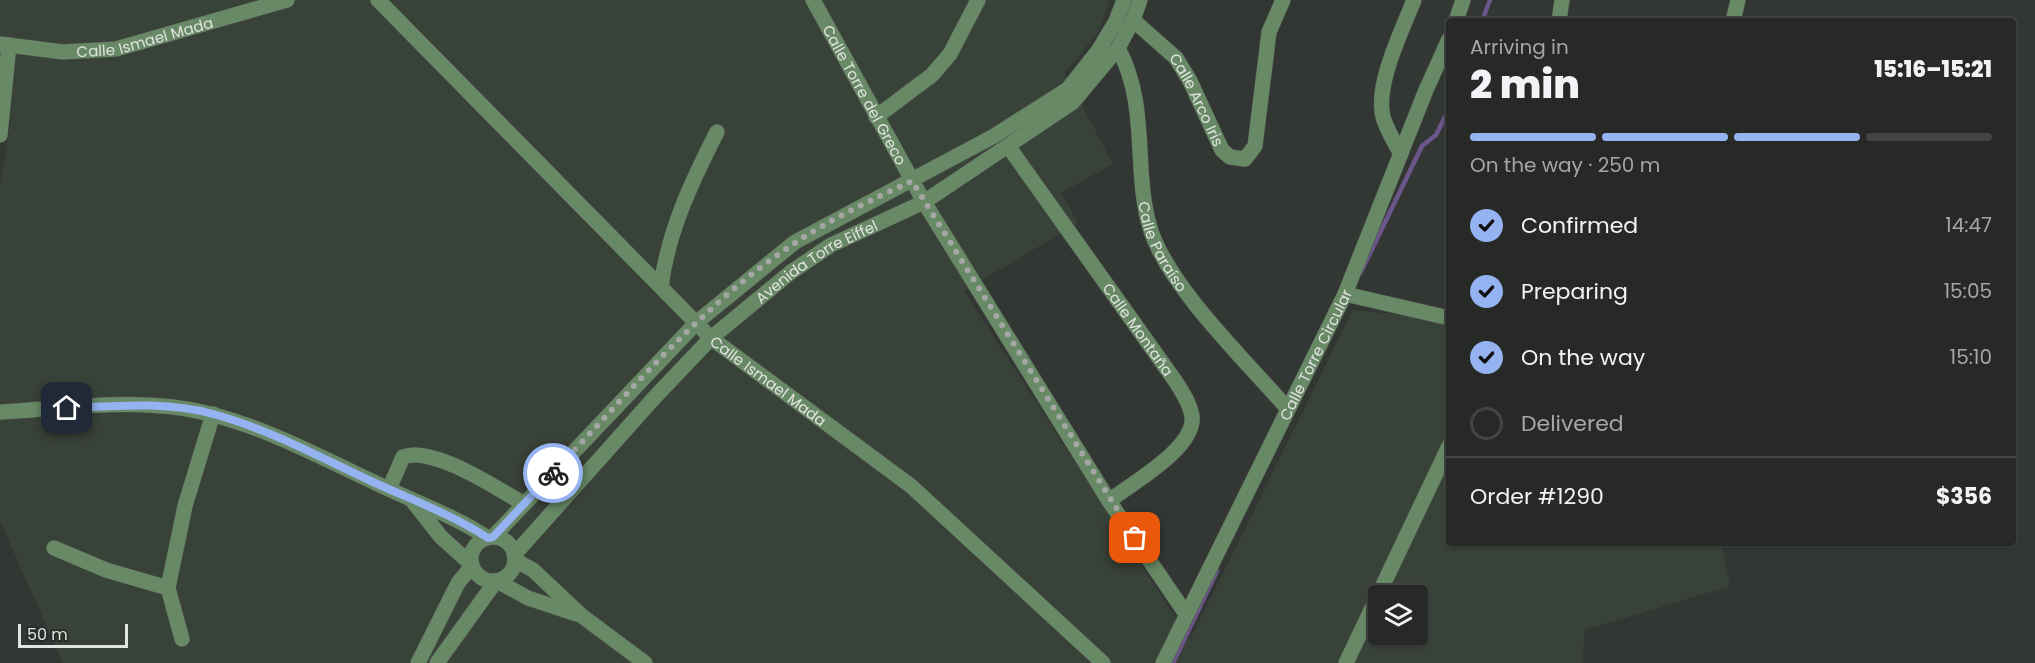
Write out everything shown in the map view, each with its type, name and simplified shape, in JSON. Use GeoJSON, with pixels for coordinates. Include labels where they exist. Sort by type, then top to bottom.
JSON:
{"type":"FeatureCollection","features":[{"type":"Feature","properties":{"kind":"street","name":"Calle Ismael Mada"},"geometry":{"type":"LineString","coordinates":[[4,45],[63,52],[116,48],[234,7],[287,0]]}},
{"type":"Feature","properties":{"kind":"street","name":"Calle Ismael Mada"},"geometry":{"type":"LineString","coordinates":[[378,0],[711,338],[911,486],[1103,663]]}},
{"type":"Feature","properties":{"kind":"street","name":"Calle Torre del Greco"},"geometry":{"type":"LineString","coordinates":[[813,0],[924,202],[1109,501],[1186,614]]}},
{"type":"Feature","properties":{"kind":"street"},"geometry":{"type":"LineString","coordinates":[[876,117],[932,75],[950,54],[978,0]]}},
{"type":"Feature","properties":{"kind":"street","name":"Avenida Torre Eiffel"},"geometry":{"type":"LineString","coordinates":[[490,538],[697,322],[795,242],[994,136],[1068,89],[1098,51],[1116,21],[1124,0]]}},
{"type":"Feature","properties":{"kind":"street","name":"Avenida Torre Eiffel"},"geometry":{"type":"LineString","coordinates":[[515,557],[654,398],[711,338],[791,272],[831,245],[924,202],[1073,102],[1118,48],[1133,20],[1140,0]]}},
{"type":"Feature","properties":{"kind":"street","name":"Calle Arco Iris"},"geometry":{"type":"LineString","coordinates":[[1133,20],[1176,58],[1191,81],[1222,150],[1230,157],[1245,159],[1255,146],[1269,32],[1283,0]]}},
{"type":"Feature","properties":{"kind":"street"},"geometry":{"type":"LineString","coordinates":[[1401,154],[1383,116],[1381,98],[1386,77],[1414,0]]}},
{"type":"Feature","properties":{"kind":"street"},"geometry":{"type":"LineString","coordinates":[[1456,18],[1463,0]]}},
{"type":"Feature","properties":{"kind":"street"},"geometry":{"type":"LineString","coordinates":[[1559,18],[1562,0]]}},
{"type":"Feature","properties":{"kind":"street"},"geometry":{"type":"LineString","coordinates":[[1734,18],[1738,0]]}},
{"type":"Feature","properties":{"kind":"street"},"geometry":{"type":"LineString","coordinates":[[0,135],[4,45]]}},
{"type":"Feature","properties":{"kind":"street","name":"Calle Torre Circular"},"geometry":{"type":"LineString","coordinates":[[1162,663],[1345,294],[1446,46]]}},
{"type":"Feature","properties":{"kind":"street","name":"Calle Paraíso"},"geometry":{"type":"LineString","coordinates":[[1118,48],[1126,64],[1136,103],[1144,193],[1151,230],[1161,253],[1197,306],[1287,408]]}},
{"type":"Feature","properties":{"kind":"street"},"geometry":{"type":"LineString","coordinates":[[661,286],[664,265],[683,202],[717,132]]}},
{"type":"Feature","properties":{"kind":"street","name":"Calle Montaña"},"geometry":{"type":"LineString","coordinates":[[1008,146],[1176,382],[1192,417],[1190,434],[1178,449],[1109,501]]}},
{"type":"Feature","properties":{"kind":"street"},"geometry":{"type":"LineString","coordinates":[[1345,294],[1446,317]]}},
{"type":"Feature","properties":{"kind":"street"},"geometry":{"type":"LineString","coordinates":[[0,412],[123,406],[172,407],[213,414],[278,437],[456,518],[490,538],[507,542],[515,557],[533,570],[582,616],[645,663]]}},
{"type":"Feature","properties":{"kind":"street"},"geometry":{"type":"LineString","coordinates":[[182,639],[168,588],[185,507],[213,414]]}},
{"type":"Feature","properties":{"kind":"street"},"geometry":{"type":"LineString","coordinates":[[1346,663],[1446,452]]}},
{"type":"Feature","properties":{"kind":"street"},"geometry":{"type":"LineString","coordinates":[[389,489],[403,457],[421,454],[460,469],[524,504]]}},
{"type":"Feature","properties":{"kind":"street"},"geometry":{"type":"LineString","coordinates":[[411,499],[441,537],[472,566],[481,578],[496,581],[528,598],[582,616]]}},
{"type":"Feature","properties":{"kind":"street"},"geometry":{"type":"LineString","coordinates":[[418,663],[458,583],[472,566],[471,558],[476,545],[490,538]]}},
{"type":"Feature","properties":{"kind":"street"},"geometry":{"type":"LineString","coordinates":[[54,548],[106,570],[168,588]]}},
{"type":"Feature","properties":{"kind":"street"},"geometry":{"type":"LineString","coordinates":[[437,663],[496,581],[510,573],[515,557]]}},
{"type":"Feature","properties":{"kind":"shaded area"},"geometry":{"type":"Polygon","coordinates":[[[0,0],[1110,0],[1099,31],[1065,73],[1113,164],[1061,193],[1078,223],[964,291],[1190,640],[1353,310],[1446,320],[1446,546],[1722,546],[1730,586],[1585,630],[1582,663],[63,663],[0,521],[0,184],[11,120],[0,119],[0,0]]]}},
{"type":"Feature","properties":{"kind":"waterway"},"geometry":{"type":"LineString","coordinates":[[1483,18],[1490,0]]}},
{"type":"Feature","properties":{"kind":"waterway"},"geometry":{"type":"LineString","coordinates":[[1361,272],[1422,146],[1436,135],[1446,115]]}},
{"type":"Feature","properties":{"kind":"waterway"},"geometry":{"type":"LineString","coordinates":[[1173,663],[1217,571]]}},
{"type":"Feature","properties":{"kind":"way so far"},"geometry":{"type":"LineString","coordinates":[[553,473],[697,322],[754,273],[795,242],[912,181],[1109,501],[1135,538]]}},
{"type":"Feature","properties":{"kind":"route"},"geometry":{"type":"LineString","coordinates":[[67,408],[172,407],[213,414],[278,437],[411,499],[434,507],[488,538],[493,537],[553,473]]}}]}
